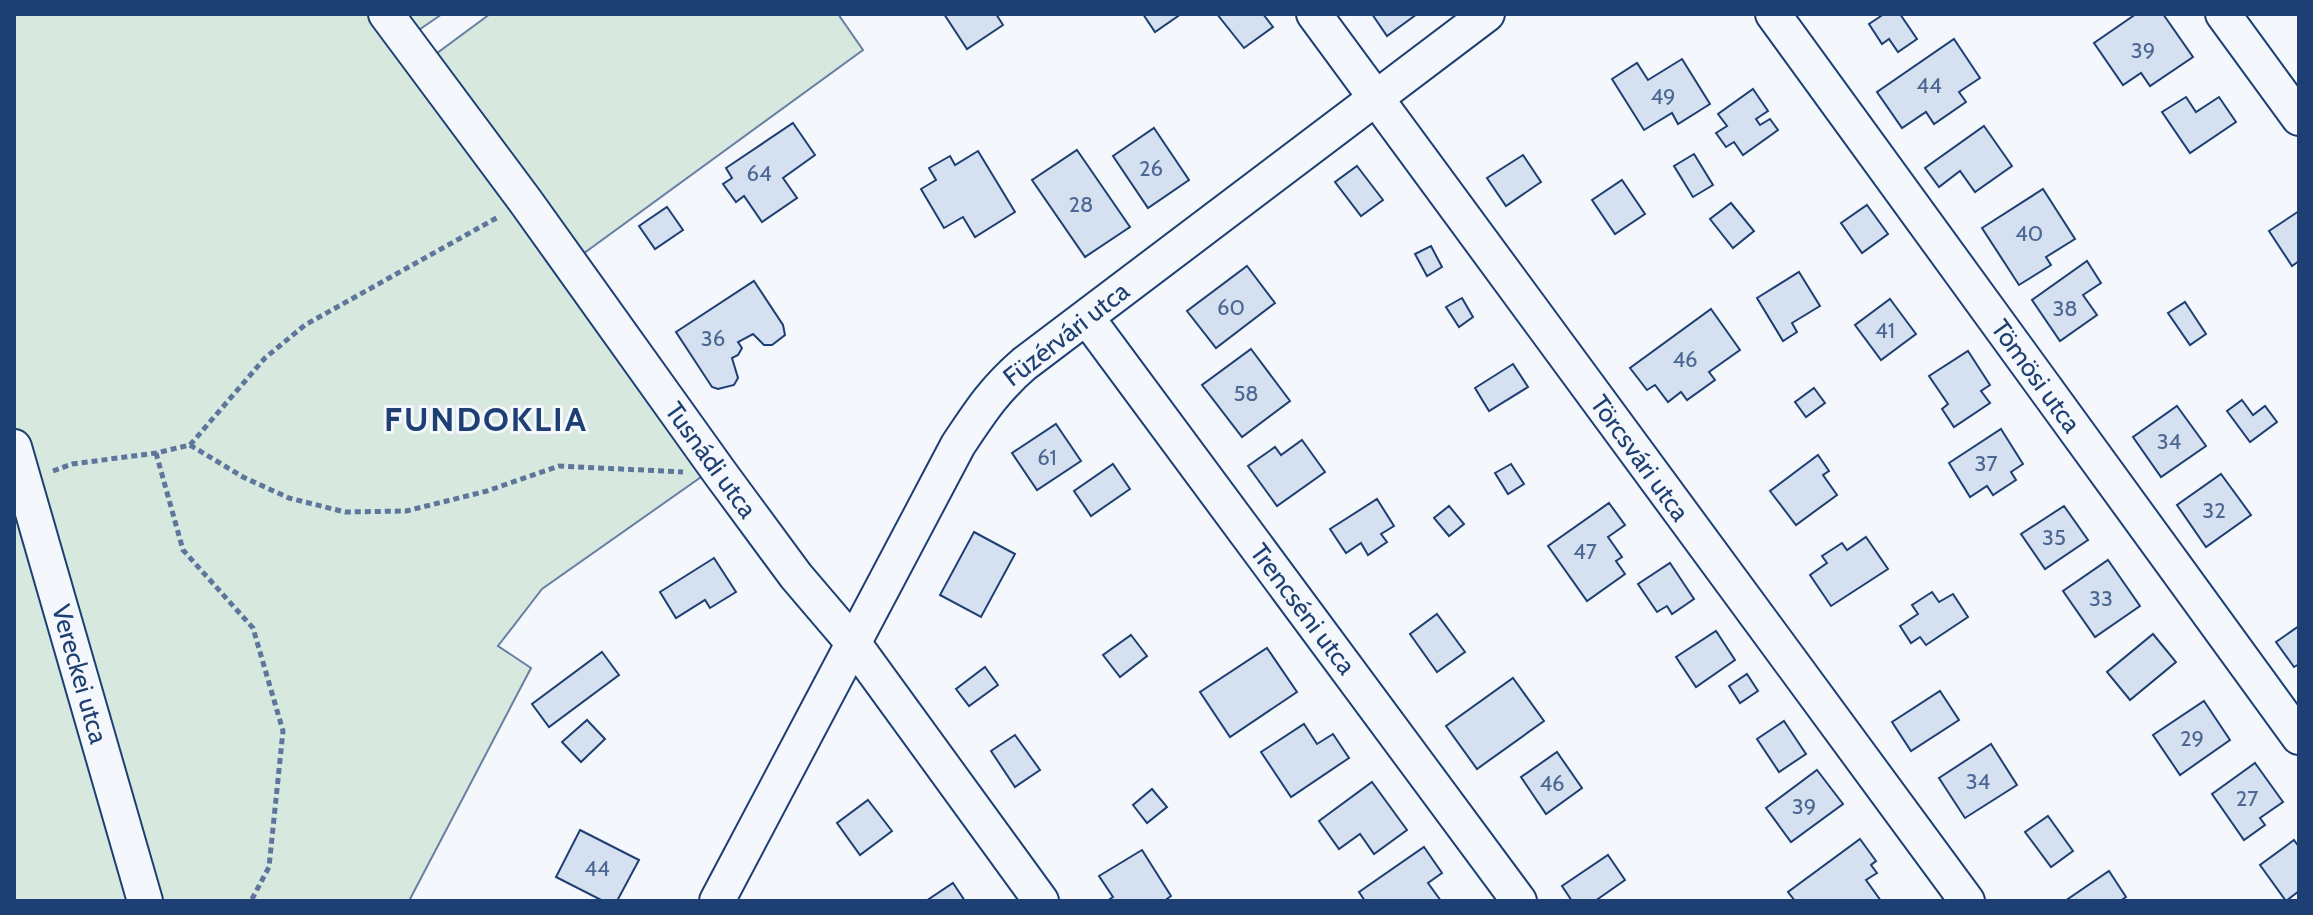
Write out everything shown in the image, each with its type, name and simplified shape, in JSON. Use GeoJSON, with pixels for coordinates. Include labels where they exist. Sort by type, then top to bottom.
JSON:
{"type":"FeatureCollection","features":[{"type":"Feature","properties":{"kind":"street","name":"Tusnádi utca"},"geometry":{"type":"LineString","coordinates":[[386,14],[796,576],[854,644],[1041,901]]}},
{"type":"Feature","properties":{"kind":"street","name":"Törcsvári utca"},"geometry":{"type":"LineString","coordinates":[[1314,14],[1967,901]]}},
{"type":"Feature","properties":{"kind":"street","name":"Füzérvári utca"},"geometry":{"type":"LineString","coordinates":[[717,901],[958,445],[984,403],[1024,364],[1487,14]]}},
{"type":"Feature","properties":{"kind":"street","name":"Tömösi utca"},"geometry":{"type":"LineString","coordinates":[[1773,14],[2299,737]]}},
{"type":"Feature","properties":{"kind":"street"},"geometry":{"type":"LineString","coordinates":[[2223,14],[2299,118]]}},
{"type":"Feature","properties":{"kind":"street","name":"Trencséni utca"},"geometry":{"type":"LineString","coordinates":[[1087,318],[1519,901]]}},
{"type":"Feature","properties":{"kind":"street","name":"Vereckei utca"},"geometry":{"type":"LineString","coordinates":[[14,447],[145,901]]}},
{"type":"Feature","properties":{"kind":"path"},"geometry":{"type":"LineString","coordinates":[[24,481],[72,464],[156,453],[190,445],[265,358],[305,325],[526,202]]}},
{"type":"Feature","properties":{"kind":"path"},"geometry":{"type":"LineString","coordinates":[[190,445],[243,477],[289,498],[345,512],[406,511],[487,491],[559,466],[720,473]]}},
{"type":"Feature","properties":{"kind":"path"},"geometry":{"type":"LineString","coordinates":[[156,453],[183,550],[253,628],[283,731],[269,867],[251,901]]}},
{"type":"Feature","properties":{"kind":"shaded area"},"geometry":{"type":"Polygon","coordinates":[[[14,14],[442,14],[416,32],[433,56],[490,14],[838,14],[863,50],[565,267],[711,470],[542,589],[498,646],[531,668],[409,901],[14,901],[14,14]]]}},
{"type":"Feature","properties":{"kind":"building"},"geometry":{"type":"Polygon","coordinates":[[[944,14],[996,14],[1003,25],[967,49],[944,14]]]}},
{"type":"Feature","properties":{"kind":"building"},"geometry":{"type":"Polygon","coordinates":[[[1143,14],[1181,14],[1155,32],[1143,14]]]}},
{"type":"Feature","properties":{"kind":"building"},"geometry":{"type":"Polygon","coordinates":[[[1217,14],[1263,14],[1273,27],[1244,48],[1217,14]]]}},
{"type":"Feature","properties":{"kind":"building"},"geometry":{"type":"Polygon","coordinates":[[[1372,14],[1417,14],[1387,36],[1372,14]]]}},
{"type":"Feature","properties":{"kind":"building"},"geometry":{"type":"Polygon","coordinates":[[[1884,14],[1900,14],[1917,39],[1898,52],[1889,39],[1882,44],[1869,24],[1884,14]]]}},
{"type":"Feature","properties":{"kind":"building"},"geometry":{"type":"Polygon","coordinates":[[[2136,14],[2163,14],[2193,57],[2150,86],[2141,73],[2123,85],[2094,43],[2136,14]]]}},
{"type":"Feature","properties":{"kind":"building"},"geometry":{"type":"Polygon","coordinates":[[[1954,39],[1980,78],[1959,92],[1966,102],[1934,124],[1926,112],[1902,128],[1877,92],[1954,39]]]}},
{"type":"Feature","properties":{"kind":"building"},"geometry":{"type":"Polygon","coordinates":[[[1682,59],[1710,104],[1678,124],[1672,113],[1644,130],[1612,79],[1637,63],[1648,80],[1682,59]]]}},
{"type":"Feature","properties":{"kind":"building"},"geometry":{"type":"Polygon","coordinates":[[[1753,89],[1768,111],[1756,119],[1760,125],[1770,119],[1778,130],[1743,155],[1734,142],[1726,147],[1716,133],[1727,126],[1718,114],[1753,89]]]}},
{"type":"Feature","properties":{"kind":"building"},"geometry":{"type":"Polygon","coordinates":[[[2186,97],[2196,112],[2219,97],[2236,122],[2190,153],[2162,112],[2186,97]]]}},
{"type":"Feature","properties":{"kind":"building"},"geometry":{"type":"Polygon","coordinates":[[[793,123],[815,155],[783,178],[797,198],[762,222],[744,196],[736,202],[723,184],[732,178],[726,168],[793,123]]]}},
{"type":"Feature","properties":{"kind":"building"},"geometry":{"type":"Polygon","coordinates":[[[1984,126],[2012,166],[1975,192],[1960,171],[1939,187],[1925,168],[1984,126]]]}},
{"type":"Feature","properties":{"kind":"building"},"geometry":{"type":"Polygon","coordinates":[[[1154,128],[1189,180],[1148,208],[1113,156],[1154,128]]]}},
{"type":"Feature","properties":{"kind":"building"},"geometry":{"type":"Polygon","coordinates":[[[1077,150],[1130,227],[1085,257],[1032,180],[1077,150]]]}},
{"type":"Feature","properties":{"kind":"building"},"geometry":{"type":"Polygon","coordinates":[[[978,151],[1015,212],[975,237],[963,217],[944,228],[921,189],[936,180],[929,168],[950,156],[955,165],[978,151]]]}},
{"type":"Feature","properties":{"kind":"building"},"geometry":{"type":"Polygon","coordinates":[[[1694,154],[1713,185],[1693,197],[1674,166],[1694,154]]]}},
{"type":"Feature","properties":{"kind":"building"},"geometry":{"type":"Polygon","coordinates":[[[1523,155],[1541,182],[1506,206],[1487,178],[1523,155]]]}},
{"type":"Feature","properties":{"kind":"building"},"geometry":{"type":"Polygon","coordinates":[[[1357,166],[1383,200],[1361,216],[1335,182],[1357,166]]]}},
{"type":"Feature","properties":{"kind":"building"},"geometry":{"type":"Polygon","coordinates":[[[1622,180],[1645,214],[1615,234],[1592,200],[1622,180]]]}},
{"type":"Feature","properties":{"kind":"building"},"geometry":{"type":"Polygon","coordinates":[[[2043,189],[2075,239],[2046,257],[2051,265],[2019,285],[1982,228],[2043,189]]]}},
{"type":"Feature","properties":{"kind":"building"},"geometry":{"type":"Polygon","coordinates":[[[1731,203],[1754,231],[1733,248],[1710,219],[1731,203]]]}},
{"type":"Feature","properties":{"kind":"building"},"geometry":{"type":"Polygon","coordinates":[[[1867,205],[1888,234],[1862,253],[1841,223],[1867,205]]]}},
{"type":"Feature","properties":{"kind":"building"},"geometry":{"type":"Polygon","coordinates":[[[667,207],[683,230],[655,249],[639,226],[667,207]]]}},
{"type":"Feature","properties":{"kind":"building"},"geometry":{"type":"Polygon","coordinates":[[[2299,211],[2299,261],[2292,266],[2269,231],[2299,211]]]}},
{"type":"Feature","properties":{"kind":"building"},"geometry":{"type":"Polygon","coordinates":[[[1431,246],[1442,267],[1427,276],[1415,254],[1431,246]]]}},
{"type":"Feature","properties":{"kind":"building"},"geometry":{"type":"Polygon","coordinates":[[[2087,261],[2101,283],[2083,295],[2097,315],[2060,341],[2032,300],[2087,261]]]}},
{"type":"Feature","properties":{"kind":"building"},"geometry":{"type":"Polygon","coordinates":[[[1247,266],[1275,303],[1216,348],[1187,311],[1247,266]]]}},
{"type":"Feature","properties":{"kind":"building"},"geometry":{"type":"Polygon","coordinates":[[[1799,272],[1820,306],[1792,323],[1797,332],[1783,341],[1757,298],[1799,272]]]}},
{"type":"Feature","properties":{"kind":"building"},"geometry":{"type":"Polygon","coordinates":[[[754,281],[783,325],[785,335],[772,345],[764,345],[753,334],[738,342],[742,348],[732,358],[738,378],[734,385],[718,389],[712,387],[676,332],[754,281]]]}},
{"type":"Feature","properties":{"kind":"building"},"geometry":{"type":"Polygon","coordinates":[[[1462,298],[1473,317],[1459,327],[1446,307],[1462,298]]]}},
{"type":"Feature","properties":{"kind":"building"},"geometry":{"type":"Polygon","coordinates":[[[1890,299],[1916,334],[1881,360],[1855,325],[1890,299]]]}},
{"type":"Feature","properties":{"kind":"building"},"geometry":{"type":"Polygon","coordinates":[[[2185,302],[2206,334],[2190,345],[2168,313],[2185,302]]]}},
{"type":"Feature","properties":{"kind":"building"},"geometry":{"type":"Polygon","coordinates":[[[1711,309],[1740,350],[1709,372],[1715,380],[1687,400],[1681,392],[1668,402],[1655,385],[1647,390],[1630,368],[1711,309]]]}},
{"type":"Feature","properties":{"kind":"building"},"geometry":{"type":"Polygon","coordinates":[[[1251,349],[1290,401],[1242,437],[1202,385],[1251,349]]]}},
{"type":"Feature","properties":{"kind":"building"},"geometry":{"type":"Polygon","coordinates":[[[1968,351],[1990,385],[1981,391],[1990,403],[1954,427],[1942,409],[1948,404],[1929,376],[1968,351]]]}},
{"type":"Feature","properties":{"kind":"building"},"geometry":{"type":"Polygon","coordinates":[[[1513,364],[1528,387],[1489,411],[1475,388],[1513,364]]]}},
{"type":"Feature","properties":{"kind":"building"},"geometry":{"type":"Polygon","coordinates":[[[1814,388],[1825,403],[1806,417],[1795,402],[1814,388]]]}},
{"type":"Feature","properties":{"kind":"building"},"geometry":{"type":"Polygon","coordinates":[[[2242,400],[2253,415],[2265,406],[2277,422],[2250,442],[2227,411],[2242,400]]]}},
{"type":"Feature","properties":{"kind":"building"},"geometry":{"type":"Polygon","coordinates":[[[2177,406],[2206,446],[2161,477],[2133,437],[2177,406]]]}},
{"type":"Feature","properties":{"kind":"building"},"geometry":{"type":"Polygon","coordinates":[[[1056,424],[1081,461],[1037,490],[1012,453],[1056,424]]]}},
{"type":"Feature","properties":{"kind":"building"},"geometry":{"type":"Polygon","coordinates":[[[2001,429],[2023,464],[2011,472],[2016,480],[1993,495],[1987,486],[1970,497],[1949,463],[2001,429]]]}},
{"type":"Feature","properties":{"kind":"building"},"geometry":{"type":"Polygon","coordinates":[[[1302,440],[1325,472],[1277,506],[1248,466],[1275,447],[1281,455],[1302,440]]]}},
{"type":"Feature","properties":{"kind":"building"},"geometry":{"type":"Polygon","coordinates":[[[1818,455],[1829,471],[1823,475],[1837,495],[1796,525],[1770,491],[1818,455]]]}},
{"type":"Feature","properties":{"kind":"building"},"geometry":{"type":"Polygon","coordinates":[[[1113,464],[1130,489],[1091,516],[1074,491],[1113,464]]]}},
{"type":"Feature","properties":{"kind":"building"},"geometry":{"type":"Polygon","coordinates":[[[1511,464],[1524,484],[1508,494],[1495,473],[1511,464]]]}},
{"type":"Feature","properties":{"kind":"building"},"geometry":{"type":"Polygon","coordinates":[[[2221,474],[2251,515],[2206,547],[2177,505],[2221,474]]]}},
{"type":"Feature","properties":{"kind":"building"},"geometry":{"type":"Polygon","coordinates":[[[1377,499],[1394,526],[1381,534],[1387,542],[1368,555],[1361,543],[1346,553],[1330,529],[1377,499]]]}},
{"type":"Feature","properties":{"kind":"building"},"geometry":{"type":"Polygon","coordinates":[[[1609,503],[1625,525],[1608,537],[1622,557],[1616,561],[1625,574],[1587,601],[1548,546],[1609,503]]]}},
{"type":"Feature","properties":{"kind":"building"},"geometry":{"type":"Polygon","coordinates":[[[1449,506],[1464,524],[1449,536],[1434,518],[1449,506]]]}},
{"type":"Feature","properties":{"kind":"building"},"geometry":{"type":"Polygon","coordinates":[[[2064,506],[2088,540],[2045,569],[2021,534],[2064,506]]]}},
{"type":"Feature","properties":{"kind":"building"},"geometry":{"type":"Polygon","coordinates":[[[974,532],[1015,554],[981,617],[940,595],[974,532]]]}},
{"type":"Feature","properties":{"kind":"building"},"geometry":{"type":"Polygon","coordinates":[[[1866,537],[1888,569],[1831,606],[1810,575],[1827,563],[1822,556],[1842,543],[1847,550],[1866,537]]]}},
{"type":"Feature","properties":{"kind":"building"},"geometry":{"type":"Polygon","coordinates":[[[714,558],[736,592],[710,608],[705,600],[676,618],[660,592],[714,558]]]}},
{"type":"Feature","properties":{"kind":"building"},"geometry":{"type":"Polygon","coordinates":[[[2108,560],[2140,606],[2095,637],[2063,591],[2108,560]]]}},
{"type":"Feature","properties":{"kind":"building"},"geometry":{"type":"Polygon","coordinates":[[[1670,563],[1694,599],[1672,614],[1667,606],[1657,612],[1638,584],[1670,563]]]}},
{"type":"Feature","properties":{"kind":"building"},"geometry":{"type":"Polygon","coordinates":[[[1932,592],[1939,602],[1953,594],[1968,617],[1926,645],[1920,637],[1911,643],[1900,626],[1918,614],[1912,605],[1932,592]]]}},
{"type":"Feature","properties":{"kind":"building"},"geometry":{"type":"Polygon","coordinates":[[[1437,614],[1465,652],[1437,672],[1410,634],[1437,614]]]}},
{"type":"Feature","properties":{"kind":"building"},"geometry":{"type":"Polygon","coordinates":[[[2299,626],[2299,664],[2294,667],[2276,642],[2299,626]]]}},
{"type":"Feature","properties":{"kind":"building"},"geometry":{"type":"Polygon","coordinates":[[[1716,631],[1735,660],[1696,687],[1676,657],[1716,631]]]}},
{"type":"Feature","properties":{"kind":"building"},"geometry":{"type":"Polygon","coordinates":[[[2153,634],[2176,662],[2130,700],[2107,672],[2153,634]]]}},
{"type":"Feature","properties":{"kind":"building"},"geometry":{"type":"Polygon","coordinates":[[[1131,635],[1147,656],[1120,677],[1103,655],[1131,635]]]}},
{"type":"Feature","properties":{"kind":"building"},"geometry":{"type":"Polygon","coordinates":[[[1267,648],[1297,692],[1230,737],[1200,692],[1267,648]]]}},
{"type":"Feature","properties":{"kind":"building"},"geometry":{"type":"Polygon","coordinates":[[[602,652],[619,675],[549,727],[532,704],[602,652]]]}},
{"type":"Feature","properties":{"kind":"building"},"geometry":{"type":"Polygon","coordinates":[[[985,667],[998,685],[969,706],[956,689],[985,667]]]}},
{"type":"Feature","properties":{"kind":"building"},"geometry":{"type":"Polygon","coordinates":[[[1747,674],[1758,691],[1740,703],[1729,686],[1747,674]]]}},
{"type":"Feature","properties":{"kind":"building"},"geometry":{"type":"Polygon","coordinates":[[[1513,678],[1544,721],[1477,769],[1446,726],[1513,678]]]}},
{"type":"Feature","properties":{"kind":"building"},"geometry":{"type":"Polygon","coordinates":[[[1940,691],[1959,720],[1911,751],[1892,722],[1940,691]]]}},
{"type":"Feature","properties":{"kind":"building"},"geometry":{"type":"Polygon","coordinates":[[[2204,701],[2230,740],[2180,775],[2153,735],[2204,701]]]}},
{"type":"Feature","properties":{"kind":"building"},"geometry":{"type":"Polygon","coordinates":[[[587,720],[605,739],[581,762],[562,742],[587,720]]]}},
{"type":"Feature","properties":{"kind":"building"},"geometry":{"type":"Polygon","coordinates":[[[1784,721],[1806,754],[1779,772],[1757,739],[1784,721]]]}},
{"type":"Feature","properties":{"kind":"building"},"geometry":{"type":"Polygon","coordinates":[[[1304,724],[1317,744],[1333,734],[1349,758],[1291,797],[1261,752],[1304,724]]]}},
{"type":"Feature","properties":{"kind":"building"},"geometry":{"type":"Polygon","coordinates":[[[1015,735],[1040,770],[1015,787],[991,751],[1015,735]]]}},
{"type":"Feature","properties":{"kind":"building"},"geometry":{"type":"Polygon","coordinates":[[[1991,744],[2017,785],[1965,818],[1939,778],[1991,744]]]}},
{"type":"Feature","properties":{"kind":"building"},"geometry":{"type":"Polygon","coordinates":[[[1557,752],[1582,788],[1546,814],[1521,777],[1557,752]]]}},
{"type":"Feature","properties":{"kind":"building"},"geometry":{"type":"Polygon","coordinates":[[[2255,763],[2283,802],[2260,818],[2265,825],[2244,840],[2212,794],[2255,763]]]}},
{"type":"Feature","properties":{"kind":"building"},"geometry":{"type":"Polygon","coordinates":[[[1817,770],[1843,804],[1791,842],[1766,808],[1817,770]]]}},
{"type":"Feature","properties":{"kind":"building"},"geometry":{"type":"Polygon","coordinates":[[[1372,782],[1407,830],[1374,854],[1360,834],[1339,849],[1319,821],[1372,782]]]}},
{"type":"Feature","properties":{"kind":"building"},"geometry":{"type":"Polygon","coordinates":[[[1152,789],[1167,807],[1147,823],[1133,805],[1152,789]]]}},
{"type":"Feature","properties":{"kind":"building"},"geometry":{"type":"Polygon","coordinates":[[[868,800],[892,831],[860,855],[837,823],[868,800]]]}},
{"type":"Feature","properties":{"kind":"building"},"geometry":{"type":"Polygon","coordinates":[[[2048,816],[2073,851],[2051,867],[2025,832],[2048,816]]]}},
{"type":"Feature","properties":{"kind":"building"},"geometry":{"type":"Polygon","coordinates":[[[580,830],[639,860],[617,901],[603,901],[556,877],[580,830]]]}},
{"type":"Feature","properties":{"kind":"building"},"geometry":{"type":"Polygon","coordinates":[[[1860,839],[1876,861],[1871,865],[1877,873],[1866,880],[1881,901],[1795,901],[1788,892],[1860,839]]]}},
{"type":"Feature","properties":{"kind":"building"},"geometry":{"type":"Polygon","coordinates":[[[2294,840],[2299,847],[2299,891],[2286,901],[2260,865],[2294,840]]]}},
{"type":"Feature","properties":{"kind":"building"},"geometry":{"type":"Polygon","coordinates":[[[1424,847],[1442,873],[1428,883],[1441,901],[1365,901],[1359,892],[1424,847]]]}},
{"type":"Feature","properties":{"kind":"building"},"geometry":{"type":"Polygon","coordinates":[[[1142,850],[1171,896],[1164,901],[1107,901],[1113,897],[1099,876],[1142,850]]]}},
{"type":"Feature","properties":{"kind":"building"},"geometry":{"type":"Polygon","coordinates":[[[1608,855],[1625,880],[1595,901],[1572,901],[1562,886],[1608,855]]]}},
{"type":"Feature","properties":{"kind":"building"},"geometry":{"type":"Polygon","coordinates":[[[2109,871],[2126,897],[2120,901],[2065,901],[2109,871]]]}},
{"type":"Feature","properties":{"kind":"building"},"geometry":{"type":"Polygon","coordinates":[[[953,883],[965,901],[926,901],[953,883]]]}},
{"type":"Feature","properties":{"kind":"district","name":"FUNDOKLIA"},"geometry":{"type":"Point","coordinates":[486,419]}}]}
